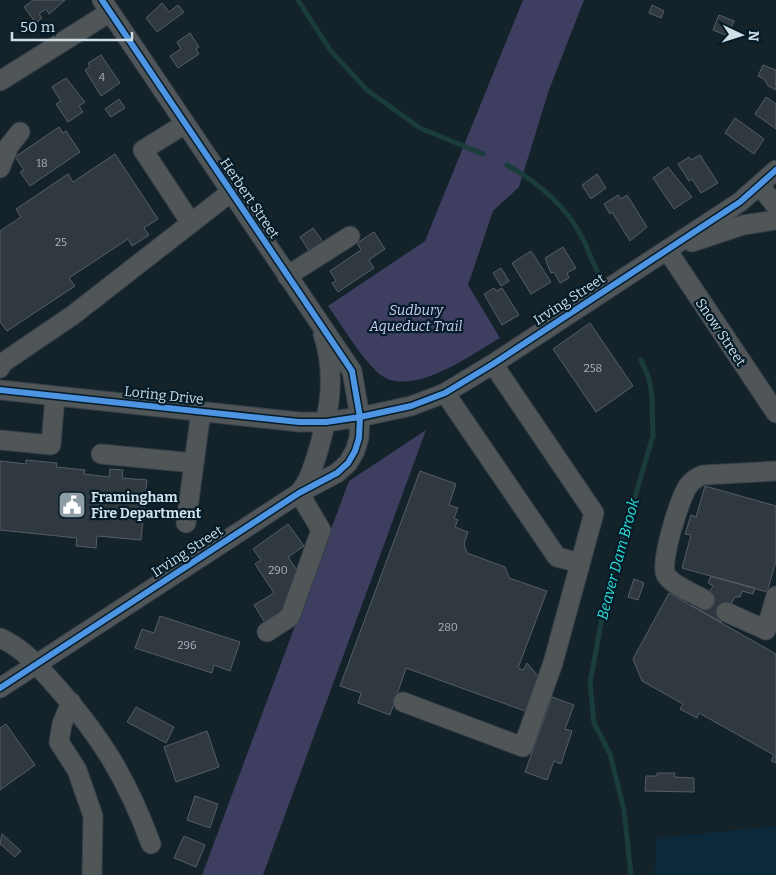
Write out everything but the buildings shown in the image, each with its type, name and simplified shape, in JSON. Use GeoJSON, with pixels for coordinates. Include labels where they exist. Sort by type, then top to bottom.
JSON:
{"type":"FeatureCollection","features":[{"type":"Feature","properties":{"kind":"street"},"geometry":{"type":"LineString","coordinates":[[0,81],[106,6]]}},
{"type":"Feature","properties":{"kind":"street","name":"Herbert Street"},"geometry":{"type":"LineString","coordinates":[[106,6],[352,371],[360,417]]}},
{"type":"Feature","properties":{"kind":"street"},"geometry":{"type":"LineString","coordinates":[[185,124],[143,150],[191,223]]}},
{"type":"Feature","properties":{"kind":"street"},"geometry":{"type":"LineString","coordinates":[[0,168],[9,146],[20,132]]}},
{"type":"Feature","properties":{"kind":"street"},"geometry":{"type":"LineString","coordinates":[[771,178],[776,206]]}},
{"type":"Feature","properties":{"kind":"street","name":"Irving Street"},"geometry":{"type":"LineString","coordinates":[[298,493],[311,473],[326,422],[411,406],[445,392],[494,364],[667,250],[771,178]]}},
{"type":"Feature","properties":{"kind":"street"},"geometry":{"type":"LineString","coordinates":[[0,368],[1,364],[73,315],[231,192]]}},
{"type":"Feature","properties":{"kind":"street"},"geometry":{"type":"LineString","coordinates":[[667,250],[742,225],[776,220]]}},
{"type":"Feature","properties":{"kind":"street"},"geometry":{"type":"LineString","coordinates":[[287,276],[350,236]]}},
{"type":"Feature","properties":{"kind":"street","name":"Snow Street"},"geometry":{"type":"LineString","coordinates":[[667,250],[776,413]]}},
{"type":"Feature","properties":{"kind":"street","name":"Herbert Street"},"geometry":{"type":"LineString","coordinates":[[317,320],[324,339],[330,368],[331,396],[326,422]]}},
{"type":"Feature","properties":{"kind":"street"},"geometry":{"type":"LineString","coordinates":[[404,702],[523,747],[554,663],[594,514],[494,364]]}},
{"type":"Feature","properties":{"kind":"street","name":"Loring Drive"},"geometry":{"type":"LineString","coordinates":[[0,390],[291,422],[326,422]]}},
{"type":"Feature","properties":{"kind":"street"},"geometry":{"type":"LineString","coordinates":[[445,392],[557,556],[580,563]]}},
{"type":"Feature","properties":{"kind":"street"},"geometry":{"type":"LineString","coordinates":[[0,440],[50,445],[55,396]]}},
{"type":"Feature","properties":{"kind":"street"},"geometry":{"type":"LineString","coordinates":[[186,523],[201,411]]}},
{"type":"Feature","properties":{"kind":"street","name":"Irving Street"},"geometry":{"type":"LineString","coordinates":[[0,688],[298,493],[331,477],[348,463],[359,438],[360,417]]}},
{"type":"Feature","properties":{"kind":"street"},"geometry":{"type":"LineString","coordinates":[[100,454],[194,463]]}},
{"type":"Feature","properties":{"kind":"street"},"geometry":{"type":"LineString","coordinates":[[705,600],[670,579],[665,572],[665,554],[686,490],[693,481],[703,475],[776,471]]}},
{"type":"Feature","properties":{"kind":"street"},"geometry":{"type":"LineString","coordinates":[[267,632],[290,617],[321,530],[298,493]]}},
{"type":"Feature","properties":{"kind":"street"},"geometry":{"type":"LineString","coordinates":[[726,612],[771,631],[776,596]]}},
{"type":"Feature","properties":{"kind":"street"},"geometry":{"type":"LineString","coordinates":[[0,638],[21,650],[36,664],[71,702],[109,752],[134,799],[151,844]]}},
{"type":"Feature","properties":{"kind":"street"},"geometry":{"type":"LineString","coordinates":[[71,702],[62,724],[59,742],[77,770],[93,816],[92,875]]}},
{"type":"Feature","properties":{"kind":"shaded area"},"geometry":{"type":"Polygon","coordinates":[[[776,826],[776,875],[654,875],[657,838],[776,826]]]}},
{"type":"Feature","properties":{"kind":"green space","name":"Sudbury Aqueduct Trail"},"geometry":{"type":"Polygon","coordinates":[[[523,0],[584,0],[549,90],[519,187],[493,211],[468,285],[500,338],[457,364],[421,379],[405,382],[389,379],[369,364],[328,306],[425,241],[523,0]]]}},
{"type":"Feature","properties":{"kind":"green space"},"geometry":{"type":"Polygon","coordinates":[[[426,430],[263,875],[202,875],[349,481],[426,430]]]}},
{"type":"Feature","properties":{"kind":"waterway","name":"Beaver Dam Brook"},"geometry":{"type":"LineString","coordinates":[[298,0],[330,50],[367,90],[420,128],[483,154]]}},
{"type":"Feature","properties":{"kind":"waterway","name":"Beaver Dam Brook"},"geometry":{"type":"LineString","coordinates":[[507,165],[540,187],[568,215],[582,237],[598,273]]}},
{"type":"Feature","properties":{"kind":"waterway","name":"Beaver Dam Brook"},"geometry":{"type":"LineString","coordinates":[[631,875],[624,810],[610,754],[594,723],[590,683],[607,591],[653,436],[652,398],[649,378],[641,360]]}},
{"type":"Feature","properties":{"kind":"cycle path"},"geometry":{"type":"LineString","coordinates":[[0,688],[299,493],[337,473],[348,463],[355,451],[359,438],[360,417],[352,371],[102,0]]}},
{"type":"Feature","properties":{"kind":"cycle path"},"geometry":{"type":"LineString","coordinates":[[0,390],[299,422],[326,422],[411,406],[445,393],[493,364],[740,202],[776,170]]}},
{"type":"Feature","properties":{"kind":"place","name":"Framingham Fire Department"},"geometry":{"type":"Point","coordinates":[72,505]}}]}
